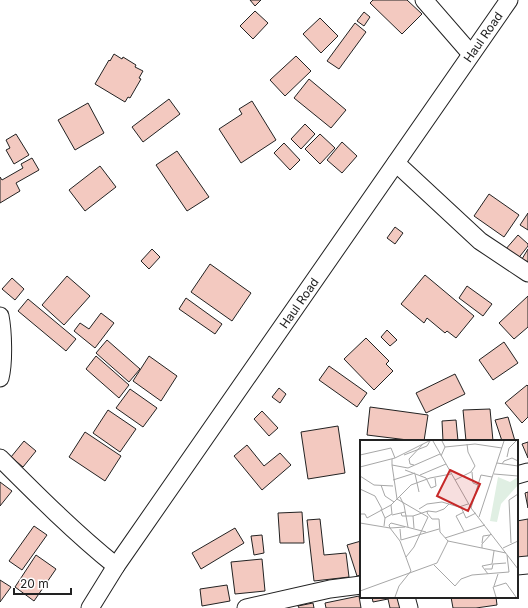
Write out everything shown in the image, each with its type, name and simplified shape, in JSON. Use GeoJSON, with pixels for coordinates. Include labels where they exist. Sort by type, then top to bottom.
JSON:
{"type":"FeatureCollection","features":[{"type":"Feature","properties":{"kind":"street"},"geometry":{"type":"LineString","coordinates":[[424,0],[471,54]]}},
{"type":"Feature","properties":{"kind":"street","name":"Haul Road"},"geometry":{"type":"LineString","coordinates":[[90,608],[116,566],[509,0]]}},
{"type":"Feature","properties":{"kind":"street"},"geometry":{"type":"LineString","coordinates":[[396,163],[480,241],[528,273]]}},
{"type":"Feature","properties":{"kind":"street"},"geometry":{"type":"LineString","coordinates":[[0,316],[2,345],[0,378]]}},
{"type":"Feature","properties":{"kind":"street"},"geometry":{"type":"LineString","coordinates":[[1,462],[94,548],[116,566]]}},
{"type":"Feature","properties":{"kind":"street"},"geometry":{"type":"LineString","coordinates":[[518,475],[528,472]]}},
{"type":"Feature","properties":{"kind":"street"},"geometry":{"type":"LineString","coordinates":[[518,566],[528,565]]}},
{"type":"Feature","properties":{"kind":"street"},"geometry":{"type":"LineString","coordinates":[[246,608],[330,589],[360,585]]}},
{"type":"Feature","properties":{"kind":"street"},"geometry":{"type":"LineString","coordinates":[[406,598],[409,608]]}},
{"type":"Feature","properties":{"kind":"building"},"geometry":{"type":"Polygon","coordinates":[[[250,0],[261,0],[255,6],[250,0]]]}},
{"type":"Feature","properties":{"kind":"building"},"geometry":{"type":"Polygon","coordinates":[[[373,0],[407,0],[422,14],[402,34],[370,3],[373,0]]]}},
{"type":"Feature","properties":{"kind":"building"},"geometry":{"type":"Polygon","coordinates":[[[255,11],[268,23],[253,39],[240,26],[255,11]]]}},
{"type":"Feature","properties":{"kind":"building"},"geometry":{"type":"Polygon","coordinates":[[[364,12],[370,17],[364,26],[357,21],[364,12]]]}},
{"type":"Feature","properties":{"kind":"building"},"geometry":{"type":"Polygon","coordinates":[[[320,18],[338,36],[321,53],[303,34],[320,18]]]}},
{"type":"Feature","properties":{"kind":"building"},"geometry":{"type":"Polygon","coordinates":[[[355,23],[366,32],[339,69],[327,61],[355,23]]]}},
{"type":"Feature","properties":{"kind":"building"},"geometry":{"type":"Polygon","coordinates":[[[114,54],[122,59],[123,57],[136,65],[135,67],[143,71],[139,78],[141,79],[130,98],[128,97],[125,102],[95,84],[114,54]]]}},
{"type":"Feature","properties":{"kind":"building"},"geometry":{"type":"Polygon","coordinates":[[[296,56],[311,71],[285,96],[270,80],[296,56]]]}},
{"type":"Feature","properties":{"kind":"building"},"geometry":{"type":"Polygon","coordinates":[[[309,79],[346,110],[331,128],[294,98],[309,79]]]}},
{"type":"Feature","properties":{"kind":"building"},"geometry":{"type":"Polygon","coordinates":[[[169,99],[180,114],[143,142],[132,127],[169,99]]]}},
{"type":"Feature","properties":{"kind":"building"},"geometry":{"type":"Polygon","coordinates":[[[252,101],[276,140],[241,163],[219,129],[242,114],[239,109],[252,101]]]}},
{"type":"Feature","properties":{"kind":"building"},"geometry":{"type":"Polygon","coordinates":[[[88,103],[104,133],[75,150],[58,120],[88,103]]]}},
{"type":"Feature","properties":{"kind":"building"},"geometry":{"type":"Polygon","coordinates":[[[305,124],[315,134],[301,149],[291,139],[305,124]]]}},
{"type":"Feature","properties":{"kind":"building"},"geometry":{"type":"Polygon","coordinates":[[[16,134],[29,155],[14,164],[6,150],[10,148],[6,140],[16,134]]]}},
{"type":"Feature","properties":{"kind":"building"},"geometry":{"type":"Polygon","coordinates":[[[320,134],[335,148],[320,164],[305,149],[320,134]]]}},
{"type":"Feature","properties":{"kind":"building"},"geometry":{"type":"Polygon","coordinates":[[[342,142],[357,156],[342,173],[327,160],[342,142]]]}},
{"type":"Feature","properties":{"kind":"building"},"geometry":{"type":"Polygon","coordinates":[[[284,143],[300,160],[290,170],[274,153],[284,143]]]}},
{"type":"Feature","properties":{"kind":"building"},"geometry":{"type":"Polygon","coordinates":[[[177,151],[209,197],[187,211],[156,165],[177,151]]]}},
{"type":"Feature","properties":{"kind":"building"},"geometry":{"type":"Polygon","coordinates":[[[32,158],[39,170],[16,183],[20,191],[0,203],[0,177],[2,180],[23,168],[21,164],[32,158]]]}},
{"type":"Feature","properties":{"kind":"building"},"geometry":{"type":"Polygon","coordinates":[[[100,166],[116,187],[85,211],[69,190],[100,166]]]}},
{"type":"Feature","properties":{"kind":"building"},"geometry":{"type":"Polygon","coordinates":[[[489,194],[519,215],[504,237],[474,216],[489,194]]]}},
{"type":"Feature","properties":{"kind":"building"},"geometry":{"type":"Polygon","coordinates":[[[528,213],[528,230],[520,225],[528,213]]]}},
{"type":"Feature","properties":{"kind":"building"},"geometry":{"type":"Polygon","coordinates":[[[395,227],[403,233],[395,244],[387,238],[395,227]]]}},
{"type":"Feature","properties":{"kind":"building"},"geometry":{"type":"Polygon","coordinates":[[[518,235],[528,244],[528,246],[517,260],[505,250],[518,235]]]}},
{"type":"Feature","properties":{"kind":"building"},"geometry":{"type":"Polygon","coordinates":[[[152,249],[160,257],[149,269],[141,261],[152,249]]]}},
{"type":"Feature","properties":{"kind":"building"},"geometry":{"type":"Polygon","coordinates":[[[528,249],[528,262],[522,259],[528,249]]]}},
{"type":"Feature","properties":{"kind":"building"},"geometry":{"type":"Polygon","coordinates":[[[210,264],[251,293],[232,321],[191,292],[210,264]]]}},
{"type":"Feature","properties":{"kind":"building"},"geometry":{"type":"Polygon","coordinates":[[[425,275],[474,316],[456,338],[447,331],[445,333],[427,318],[424,323],[401,304],[425,275]]]}},
{"type":"Feature","properties":{"kind":"building"},"geometry":{"type":"Polygon","coordinates":[[[67,276],[90,296],[64,325],[42,305],[67,276]]]}},
{"type":"Feature","properties":{"kind":"building"},"geometry":{"type":"Polygon","coordinates":[[[12,278],[24,289],[15,300],[2,289],[12,278]]]}},
{"type":"Feature","properties":{"kind":"building"},"geometry":{"type":"Polygon","coordinates":[[[467,286],[492,304],[483,316],[459,298],[467,286]]]}},
{"type":"Feature","properties":{"kind":"building"},"geometry":{"type":"Polygon","coordinates":[[[528,296],[528,327],[514,339],[499,323],[528,296]]]}},
{"type":"Feature","properties":{"kind":"building"},"geometry":{"type":"Polygon","coordinates":[[[186,298],[222,324],[215,334],[179,309],[186,298]]]}},
{"type":"Feature","properties":{"kind":"building"},"geometry":{"type":"Polygon","coordinates":[[[28,299],[76,339],[66,351],[18,311],[28,299]]]}},
{"type":"Feature","properties":{"kind":"building"},"geometry":{"type":"Polygon","coordinates":[[[101,313],[114,323],[95,348],[74,331],[80,323],[89,329],[101,313]]]}},
{"type":"Feature","properties":{"kind":"building"},"geometry":{"type":"Polygon","coordinates":[[[387,330],[397,340],[390,346],[381,337],[387,330]]]}},
{"type":"Feature","properties":{"kind":"building"},"geometry":{"type":"Polygon","coordinates":[[[366,338],[389,361],[386,364],[393,371],[374,390],[344,359],[366,338]]]}},
{"type":"Feature","properties":{"kind":"building"},"geometry":{"type":"Polygon","coordinates":[[[107,340],[140,369],[129,382],[96,353],[107,340]]]}},
{"type":"Feature","properties":{"kind":"building"},"geometry":{"type":"Polygon","coordinates":[[[504,342],[518,363],[493,380],[479,360],[504,342]]]}},
{"type":"Feature","properties":{"kind":"building"},"geometry":{"type":"Polygon","coordinates":[[[96,356],[129,385],[119,398],[86,369],[96,356]]]}},
{"type":"Feature","properties":{"kind":"building"},"geometry":{"type":"Polygon","coordinates":[[[149,356],[177,376],[161,401],[133,381],[149,356]]]}},
{"type":"Feature","properties":{"kind":"building"},"geometry":{"type":"Polygon","coordinates":[[[329,366],[367,393],[357,407],[319,380],[329,366]]]}},
{"type":"Feature","properties":{"kind":"building"},"geometry":{"type":"Polygon","coordinates":[[[455,374],[465,394],[426,413],[416,393],[455,374]]]}},
{"type":"Feature","properties":{"kind":"building"},"geometry":{"type":"Polygon","coordinates":[[[527,385],[528,417],[522,423],[505,403],[527,385]]]}},
{"type":"Feature","properties":{"kind":"building"},"geometry":{"type":"Polygon","coordinates":[[[279,388],[286,394],[280,403],[272,397],[279,388]]]}},
{"type":"Feature","properties":{"kind":"building"},"geometry":{"type":"Polygon","coordinates":[[[130,389],[157,408],[143,427],[116,408],[130,389]]]}},
{"type":"Feature","properties":{"kind":"building"},"geometry":{"type":"Polygon","coordinates":[[[370,407],[428,415],[424,440],[408,440],[367,435],[370,407]]]}},
{"type":"Feature","properties":{"kind":"building"},"geometry":{"type":"Polygon","coordinates":[[[490,409],[493,440],[466,440],[463,410],[490,409]]]}},
{"type":"Feature","properties":{"kind":"building"},"geometry":{"type":"Polygon","coordinates":[[[108,410],[136,429],[120,452],[93,433],[108,410]]]}},
{"type":"Feature","properties":{"kind":"building"},"geometry":{"type":"Polygon","coordinates":[[[262,411],[278,428],[269,436],[254,419],[262,411]]]}},
{"type":"Feature","properties":{"kind":"building"},"geometry":{"type":"Polygon","coordinates":[[[508,417],[515,440],[502,440],[495,420],[508,417]]]}},
{"type":"Feature","properties":{"kind":"building"},"geometry":{"type":"Polygon","coordinates":[[[456,420],[458,440],[443,440],[442,421],[456,420]]]}},
{"type":"Feature","properties":{"kind":"building"},"geometry":{"type":"Polygon","coordinates":[[[338,426],[345,473],[308,479],[301,432],[338,426]]]}},
{"type":"Feature","properties":{"kind":"building"},"geometry":{"type":"Polygon","coordinates":[[[85,432],[121,456],[105,481],[69,457],[85,432]]]}},
{"type":"Feature","properties":{"kind":"building"},"geometry":{"type":"Polygon","coordinates":[[[24,441],[36,451],[23,467],[11,457],[24,441]]]}},
{"type":"Feature","properties":{"kind":"building"},"geometry":{"type":"Polygon","coordinates":[[[528,442],[528,458],[522,444],[528,442]]]}},
{"type":"Feature","properties":{"kind":"building"},"geometry":{"type":"Polygon","coordinates":[[[247,445],[264,466],[280,453],[291,465],[262,490],[234,456],[247,445]]]}},
{"type":"Feature","properties":{"kind":"building"},"geometry":{"type":"Polygon","coordinates":[[[0,482],[12,491],[0,506],[0,482]]]}},
{"type":"Feature","properties":{"kind":"building"},"geometry":{"type":"Polygon","coordinates":[[[528,492],[528,508],[525,493],[528,492]]]}},
{"type":"Feature","properties":{"kind":"building"},"geometry":{"type":"Polygon","coordinates":[[[302,512],[304,543],[280,543],[278,513],[302,512]]]}},
{"type":"Feature","properties":{"kind":"building"},"geometry":{"type":"Polygon","coordinates":[[[320,519],[324,555],[346,553],[349,577],[314,581],[307,520],[320,519]]]}},
{"type":"Feature","properties":{"kind":"building"},"geometry":{"type":"Polygon","coordinates":[[[528,519],[528,560],[518,561],[518,521],[528,519]]]}},
{"type":"Feature","properties":{"kind":"building"},"geometry":{"type":"Polygon","coordinates":[[[34,526],[47,535],[22,570],[9,561],[34,526]]]}},
{"type":"Feature","properties":{"kind":"building"},"geometry":{"type":"Polygon","coordinates":[[[235,528],[244,543],[201,569],[192,553],[235,528]]]}},
{"type":"Feature","properties":{"kind":"building"},"geometry":{"type":"Polygon","coordinates":[[[262,535],[264,553],[254,555],[251,536],[262,535]]]}},
{"type":"Feature","properties":{"kind":"building"},"geometry":{"type":"Polygon","coordinates":[[[360,541],[360,575],[357,576],[347,545],[360,541]]]}},
{"type":"Feature","properties":{"kind":"building"},"geometry":{"type":"Polygon","coordinates":[[[36,555],[56,569],[34,601],[15,587],[36,555]]]}},
{"type":"Feature","properties":{"kind":"building"},"geometry":{"type":"Polygon","coordinates":[[[262,559],[265,591],[235,594],[231,562],[262,559]]]}},
{"type":"Feature","properties":{"kind":"building"},"geometry":{"type":"Polygon","coordinates":[[[0,580],[11,587],[0,602],[0,580]]]}},
{"type":"Feature","properties":{"kind":"building"},"geometry":{"type":"Polygon","coordinates":[[[227,585],[230,601],[202,606],[200,589],[227,585]]]}},
{"type":"Feature","properties":{"kind":"building"},"geometry":{"type":"Polygon","coordinates":[[[359,596],[361,608],[326,608],[325,603],[359,596]]]}},
{"type":"Feature","properties":{"kind":"building"},"geometry":{"type":"Polygon","coordinates":[[[372,598],[398,598],[400,608],[390,608],[388,599],[373,602],[372,598]]]}},
{"type":"Feature","properties":{"kind":"building"},"geometry":{"type":"Polygon","coordinates":[[[451,598],[496,598],[497,605],[476,608],[453,608],[451,598]]]}},
{"type":"Feature","properties":{"kind":"building"},"geometry":{"type":"Polygon","coordinates":[[[313,603],[314,608],[299,608],[298,606],[313,603]]]}}]}
